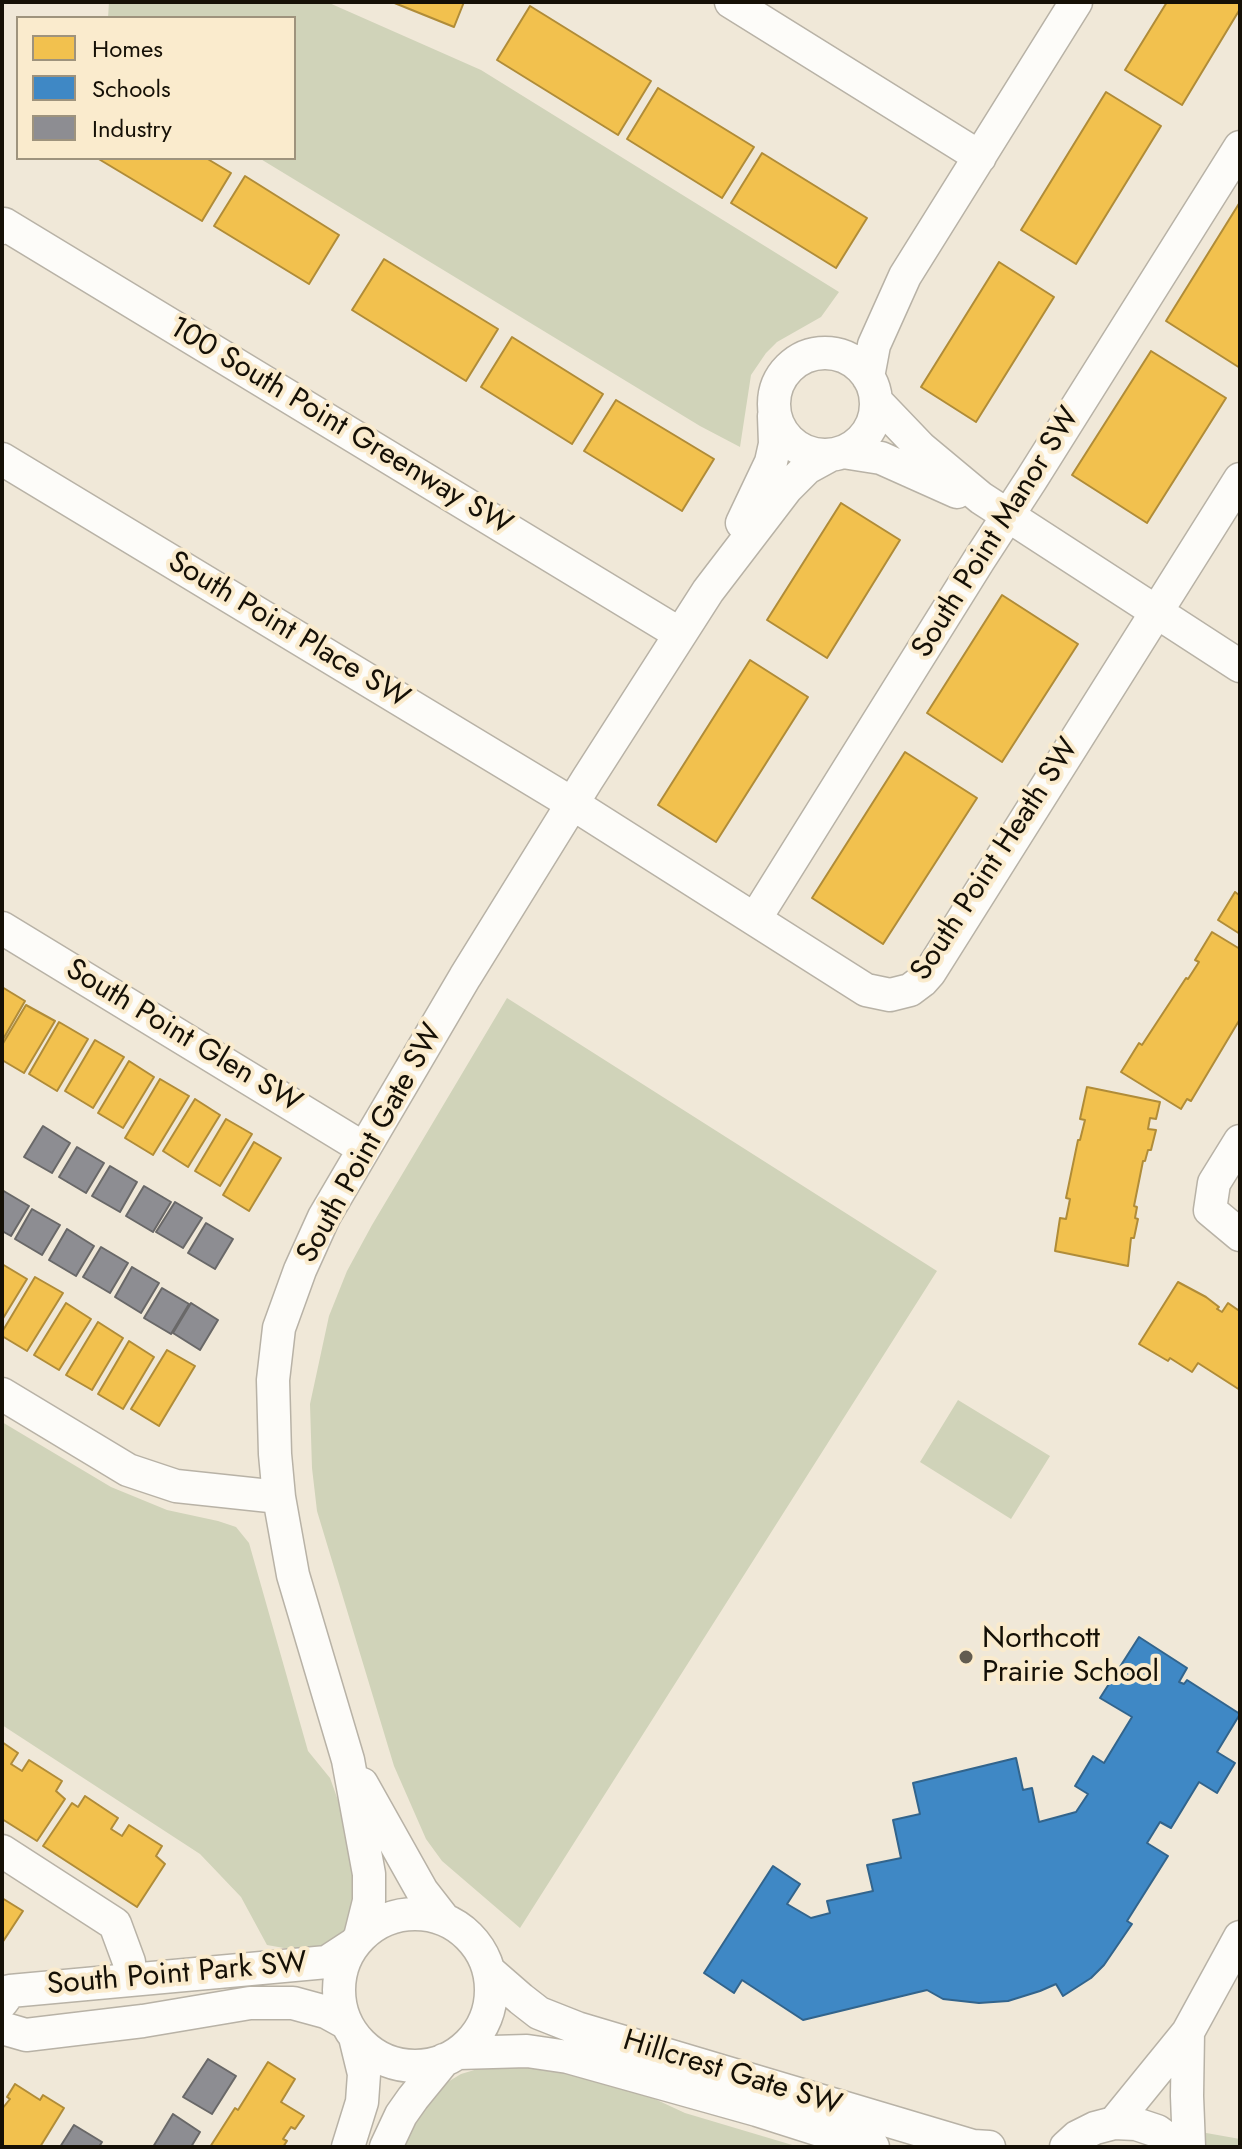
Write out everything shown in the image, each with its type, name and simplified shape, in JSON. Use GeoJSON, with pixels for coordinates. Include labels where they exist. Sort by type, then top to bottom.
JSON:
{"type":"FeatureCollection","features":[{"type":"Feature","properties":{"kind":"street"},"geometry":{"type":"LineString","coordinates":[[731,2],[980,157]]}},
{"type":"Feature","properties":{"kind":"street"},"geometry":{"type":"LineString","coordinates":[[1008,514],[881,458],[814,455],[798,448],[780,431],[774,416],[774,394],[786,370],[807,356],[827,353],[851,342],[905,276],[1076,2]]}},
{"type":"Feature","properties":{"kind":"street","name":"South Point Manor SW"},"geometry":{"type":"LineString","coordinates":[[755,919],[1240,147]]}},
{"type":"Feature","properties":{"kind":"street","name":"100 South Point Greenway SW"},"geometry":{"type":"LineString","coordinates":[[2,228],[4,224],[680,634]]}},
{"type":"Feature","properties":{"kind":"street"},"geometry":{"type":"LineString","coordinates":[[836,454],[856,446],[874,420],[874,345],[905,276]]}},
{"type":"Feature","properties":{"kind":"street"},"geometry":{"type":"LineString","coordinates":[[827,353],[852,361],[921,448],[981,498],[1240,666]]}},
{"type":"Feature","properties":{"kind":"street","name":"South Point Gate SW"},"geometry":{"type":"LineString","coordinates":[[708,591],[771,462],[775,444],[774,416]]}},
{"type":"Feature","properties":{"kind":"street","name":"South Point Gate SW"},"geometry":{"type":"LineString","coordinates":[[356,1941],[369,1901],[369,1874],[348,1760],[293,1575],[279,1497],[273,1380],[279,1328],[324,1217],[363,1148],[465,977],[680,634],[708,591],[786,489],[807,468],[836,454]]}},
{"type":"Feature","properties":{"kind":"street","name":"South Point Place SW"},"geometry":{"type":"LineString","coordinates":[[2,459],[573,804]]}},
{"type":"Feature","properties":{"kind":"street","name":"South Point Heath SW"},"geometry":{"type":"LineString","coordinates":[[573,804],[866,990],[890,995],[916,987],[930,972],[1240,479]]}},
{"type":"Feature","properties":{"kind":"street","name":"South Point Glen SW"},"geometry":{"type":"LineString","coordinates":[[2,928],[363,1148]]}},
{"type":"Feature","properties":{"kind":"street"},"geometry":{"type":"LineString","coordinates":[[1240,1141],[1214,1183],[1210,1210],[1240,1235]]}},
{"type":"Feature","properties":{"kind":"street"},"geometry":{"type":"LineString","coordinates":[[2,1394],[128,1470],[176,1486],[279,1497]]}},
{"type":"Feature","properties":{"kind":"street","name":"South Point Gate SW"},"geometry":{"type":"LineString","coordinates":[[348,1760],[422,1891],[443,1918]]}},
{"type":"Feature","properties":{"kind":"street"},"geometry":{"type":"LineString","coordinates":[[2,1851],[115,1924],[129,1962]]}},
{"type":"Feature","properties":{"kind":"street"},"geometry":{"type":"LineString","coordinates":[[348,2147],[362,2102],[364,2074],[340,2003],[339,1983],[344,1964],[356,1941],[377,1923],[398,1915],[420,1914],[443,1918],[467,1934],[485,1958],[492,1995],[487,2018],[475,2038],[451,2057],[413,2098],[386,2147]]}},
{"type":"Feature","properties":{"kind":"street"},"geometry":{"type":"LineString","coordinates":[[1114,2123],[1188,2032],[1240,1937]]}},
{"type":"Feature","properties":{"kind":"street","name":"South Point Park SW"},"geometry":{"type":"LineString","coordinates":[[2,2002],[10,1991],[327,1962],[356,1941]]}},
{"type":"Feature","properties":{"kind":"street","name":"Hillcrest Gate SW"},"geometry":{"type":"LineString","coordinates":[[490,1972],[539,2013],[577,2028],[973,2146],[989,2147]]}},
{"type":"Feature","properties":{"kind":"street","name":"South Point Park SW"},"geometry":{"type":"LineString","coordinates":[[2,2028],[26,2035],[143,2021],[250,2003],[293,2003],[326,2012],[351,2030]]}},
{"type":"Feature","properties":{"kind":"street"},"geometry":{"type":"LineString","coordinates":[[351,2030],[373,2053],[396,2063],[420,2066],[451,2057]]}},
{"type":"Feature","properties":{"kind":"street"},"geometry":{"type":"LineString","coordinates":[[1188,2032],[1189,2147]]}},
{"type":"Feature","properties":{"kind":"street","name":"Hillcrest Gate SW"},"geometry":{"type":"LineString","coordinates":[[451,2057],[527,2051],[568,2057],[757,2110],[873,2147]]}},
{"type":"Feature","properties":{"kind":"street"},"geometry":{"type":"LineString","coordinates":[[1066,2147],[1077,2137],[1114,2123],[1136,2124],[1157,2131],[1179,2147]]}},
{"type":"Feature","properties":{"kind":"green space"},"geometry":{"type":"Polygon","coordinates":[[[109,2],[327,2],[481,70],[839,292],[821,317],[777,342],[751,375],[740,447],[700,426],[262,160],[296,160],[296,16],[108,16],[109,2]]]}},
{"type":"Feature","properties":{"kind":"green space"},"geometry":{"type":"Polygon","coordinates":[[[507,998],[937,1271],[520,1928],[442,1861],[426,1839],[394,1766],[317,1511],[310,1404],[329,1316],[347,1271],[507,998]]]}},
{"type":"Feature","properties":{"kind":"green space"},"geometry":{"type":"Polygon","coordinates":[[[958,1400],[1050,1456],[1011,1519],[920,1462],[958,1400]]]}},
{"type":"Feature","properties":{"kind":"green space"},"geometry":{"type":"Polygon","coordinates":[[[2,1422],[111,1487],[167,1510],[236,1527],[249,1543],[308,1751],[330,1778],[356,1850],[352,1926],[336,1944],[312,1953],[267,1945],[241,1897],[200,1854],[2,1725],[2,1422]]]}},
{"type":"Feature","properties":{"kind":"green space"},"geometry":{"type":"Polygon","coordinates":[[[500,2066],[535,2067],[600,2081],[644,2094],[685,2113],[799,2147],[398,2147],[404,2133],[441,2086],[461,2074],[500,2066]]]}},
{"type":"Feature","properties":{"kind":"green space"},"geometry":{"type":"Polygon","coordinates":[[[1195,2131],[1240,2139],[1240,2147],[1197,2147],[1195,2131]]]}},
{"type":"Feature","properties":{"kind":"building: Homes"},"geometry":{"type":"Polygon","coordinates":[[[392,2],[464,2],[454,27],[392,2]]]}},
{"type":"Feature","properties":{"kind":"building: Homes"},"geometry":{"type":"Polygon","coordinates":[[[1167,2],[1240,2],[1240,9],[1182,105],[1125,70],[1167,2]]]}},
{"type":"Feature","properties":{"kind":"building: Homes"},"geometry":{"type":"Polygon","coordinates":[[[530,6],[651,81],[618,135],[497,60],[530,6]]]}},
{"type":"Feature","properties":{"kind":"building: Homes"},"geometry":{"type":"Polygon","coordinates":[[[658,88],[754,147],[722,198],[627,139],[658,88]]]}},
{"type":"Feature","properties":{"kind":"building: Homes"},"geometry":{"type":"Polygon","coordinates":[[[1106,92],[1161,126],[1076,264],[1021,230],[1106,92]]]}},
{"type":"Feature","properties":{"kind":"building: Homes"},"geometry":{"type":"Polygon","coordinates":[[[762,153],[867,218],[836,268],[731,203],[762,153]]]}},
{"type":"Feature","properties":{"kind":"building: Homes"},"geometry":{"type":"Polygon","coordinates":[[[100,160],[209,160],[231,173],[202,221],[100,160]]]}},
{"type":"Feature","properties":{"kind":"building: Homes"},"geometry":{"type":"Polygon","coordinates":[[[245,176],[339,235],[309,284],[214,226],[245,176]]]}},
{"type":"Feature","properties":{"kind":"building: Homes"},"geometry":{"type":"Polygon","coordinates":[[[1240,202],[1240,368],[1166,321],[1240,202]]]}},
{"type":"Feature","properties":{"kind":"building: Homes"},"geometry":{"type":"Polygon","coordinates":[[[384,259],[498,329],[466,381],[352,310],[384,259]]]}},
{"type":"Feature","properties":{"kind":"building: Homes"},"geometry":{"type":"Polygon","coordinates":[[[999,262],[1054,297],[976,422],[921,387],[999,262]]]}},
{"type":"Feature","properties":{"kind":"building: Homes"},"geometry":{"type":"Polygon","coordinates":[[[512,337],[603,394],[572,444],[481,387],[512,337]]]}},
{"type":"Feature","properties":{"kind":"building: Homes"},"geometry":{"type":"Polygon","coordinates":[[[1151,351],[1226,398],[1147,523],[1072,475],[1151,351]]]}},
{"type":"Feature","properties":{"kind":"building: Homes"},"geometry":{"type":"Polygon","coordinates":[[[616,400],[714,459],[682,511],[584,451],[616,400]]]}},
{"type":"Feature","properties":{"kind":"building: Homes"},"geometry":{"type":"Polygon","coordinates":[[[841,503],[900,540],[827,658],[767,620],[841,503]]]}},
{"type":"Feature","properties":{"kind":"building: Homes"},"geometry":{"type":"Polygon","coordinates":[[[1002,595],[1078,644],[1002,762],[927,713],[1002,595]]]}},
{"type":"Feature","properties":{"kind":"building: Homes"},"geometry":{"type":"Polygon","coordinates":[[[750,660],[808,697],[716,842],[658,805],[750,660]]]}},
{"type":"Feature","properties":{"kind":"building: Homes"},"geometry":{"type":"Polygon","coordinates":[[[905,752],[977,798],[883,944],[812,898],[905,752]]]}},
{"type":"Feature","properties":{"kind":"building: Homes"},"geometry":{"type":"Polygon","coordinates":[[[1235,892],[1240,893],[1240,934],[1218,920],[1235,892]]]}},
{"type":"Feature","properties":{"kind":"building: Homes"},"geometry":{"type":"Polygon","coordinates":[[[1212,932],[1240,949],[1240,1019],[1191,1101],[1187,1099],[1181,1109],[1121,1072],[1188,979],[1199,962],[1195,960],[1212,932]]]}},
{"type":"Feature","properties":{"kind":"building: Homes"},"geometry":{"type":"Polygon","coordinates":[[[2,987],[25,1001],[2,1041],[2,987]]]}},
{"type":"Feature","properties":{"kind":"building: Homes"},"geometry":{"type":"Polygon","coordinates":[[[26,1005],[55,1021],[24,1073],[2,1060],[2,1045],[26,1005]]]}},
{"type":"Feature","properties":{"kind":"building: Homes"},"geometry":{"type":"Polygon","coordinates":[[[59,1022],[88,1039],[57,1091],[29,1074],[59,1022]]]}},
{"type":"Feature","properties":{"kind":"building: Homes"},"geometry":{"type":"Polygon","coordinates":[[[95,1040],[124,1057],[93,1108],[65,1091],[95,1040]]]}},
{"type":"Feature","properties":{"kind":"building: Homes"},"geometry":{"type":"Polygon","coordinates":[[[129,1061],[154,1077],[123,1128],[98,1113],[129,1061]]]}},
{"type":"Feature","properties":{"kind":"building: Homes"},"geometry":{"type":"Polygon","coordinates":[[[160,1079],[189,1096],[153,1155],[125,1138],[160,1079]]]}},
{"type":"Feature","properties":{"kind":"building: Homes"},"geometry":{"type":"Polygon","coordinates":[[[1087,1087],[1160,1102],[1156,1119],[1150,1118],[1148,1129],[1156,1130],[1151,1150],[1148,1150],[1143,1161],[1134,1206],[1137,1207],[1135,1218],[1138,1219],[1134,1238],[1131,1238],[1128,1266],[1055,1251],[1060,1218],[1066,1219],[1070,1199],[1066,1198],[1085,1120],[1080,1119],[1087,1087]]]}},
{"type":"Feature","properties":{"kind":"building: Homes"},"geometry":{"type":"Polygon","coordinates":[[[195,1099],[220,1115],[188,1167],[163,1151],[195,1099]]]}},
{"type":"Feature","properties":{"kind":"building: Homes"},"geometry":{"type":"Polygon","coordinates":[[[226,1119],[252,1134],[220,1186],[195,1171],[226,1119]]]}},
{"type":"Feature","properties":{"kind":"building: Homes"},"geometry":{"type":"Polygon","coordinates":[[[254,1142],[281,1158],[249,1211],[223,1195],[254,1142]]]}},
{"type":"Feature","properties":{"kind":"building: Homes"},"geometry":{"type":"Polygon","coordinates":[[[2,1264],[27,1279],[2,1320],[2,1264]]]}},
{"type":"Feature","properties":{"kind":"building: Homes"},"geometry":{"type":"Polygon","coordinates":[[[35,1277],[63,1293],[27,1351],[2,1336],[2,1332],[35,1277]]]}},
{"type":"Feature","properties":{"kind":"building: Homes"},"geometry":{"type":"Polygon","coordinates":[[[1178,1282],[1206,1297],[1222,1312],[1228,1303],[1238,1310],[1240,1307],[1240,1390],[1198,1363],[1192,1372],[1139,1344],[1178,1282]]]}},
{"type":"Feature","properties":{"kind":"building: Homes"},"geometry":{"type":"Polygon","coordinates":[[[66,1303],[91,1319],[59,1370],[34,1355],[66,1303]]]}},
{"type":"Feature","properties":{"kind":"building: Homes"},"geometry":{"type":"Polygon","coordinates":[[[98,1322],[123,1338],[92,1390],[66,1375],[98,1322]]]}},
{"type":"Feature","properties":{"kind":"building: Homes"},"geometry":{"type":"Polygon","coordinates":[[[129,1341],[154,1357],[123,1409],[98,1394],[129,1341]]]}},
{"type":"Feature","properties":{"kind":"building: Homes"},"geometry":{"type":"Polygon","coordinates":[[[167,1350],[195,1366],[159,1426],[131,1409],[167,1350]]]}},
{"type":"Feature","properties":{"kind":"building: Homes"},"geometry":{"type":"Polygon","coordinates":[[[2,1742],[18,1753],[11,1764],[22,1771],[29,1760],[62,1781],[56,1791],[65,1799],[37,1841],[2,1819],[2,1742]]]}},
{"type":"Feature","properties":{"kind":"building: Homes"},"geometry":{"type":"Polygon","coordinates":[[[85,1796],[118,1818],[111,1829],[122,1836],[129,1825],[162,1846],[156,1856],[165,1864],[137,1907],[43,1846],[72,1803],[78,1807],[85,1796]]]}},
{"type":"Feature","properties":{"kind":"building: Homes"},"geometry":{"type":"Polygon","coordinates":[[[2,1898],[23,1911],[2,1943],[2,1898]]]}},
{"type":"Feature","properties":{"kind":"building: Homes"},"geometry":{"type":"Polygon","coordinates":[[[268,2062],[295,2079],[281,2102],[304,2116],[295,2129],[291,2127],[283,2139],[287,2141],[283,2147],[210,2147],[235,2108],[238,2110],[268,2062]]]}},
{"type":"Feature","properties":{"kind":"building: Homes"},"geometry":{"type":"Polygon","coordinates":[[[15,2084],[40,2100],[43,2095],[64,2108],[40,2147],[2,2147],[2,2109],[10,2099],[7,2097],[15,2084]]]}},
{"type":"Feature","properties":{"kind":"building: Schools"},"geometry":{"type":"Polygon","coordinates":[[[1139,1637],[1187,1668],[1179,1682],[1184,1684],[1187,1680],[1240,1714],[1217,1752],[1235,1763],[1217,1793],[1199,1782],[1171,1828],[1160,1822],[1147,1843],[1168,1856],[1127,1921],[1132,1924],[1104,1965],[1091,1978],[1063,1996],[1056,1984],[1008,2001],[979,2003],[943,1999],[927,1990],[803,2020],[742,1980],[734,1993],[704,1973],[773,1866],[800,1884],[787,1904],[811,1918],[830,1913],[827,1901],[873,1891],[867,1865],[901,1858],[893,1820],[920,1814],[913,1783],[1016,1758],[1023,1790],[1032,1788],[1039,1822],[1076,1812],[1088,1794],[1075,1786],[1093,1756],[1104,1763],[1132,1717],[1100,1698],[1139,1637]]]}},
{"type":"Feature","properties":{"kind":"building: Industry"},"geometry":{"type":"Polygon","coordinates":[[[43,1126],[70,1143],[52,1173],[24,1157],[43,1126]]]}},
{"type":"Feature","properties":{"kind":"building: Industry"},"geometry":{"type":"Polygon","coordinates":[[[77,1147],[104,1163],[86,1193],[59,1177],[77,1147]]]}},
{"type":"Feature","properties":{"kind":"building: Industry"},"geometry":{"type":"Polygon","coordinates":[[[110,1166],[137,1182],[120,1212],[92,1196],[110,1166]]]}},
{"type":"Feature","properties":{"kind":"building: Industry"},"geometry":{"type":"Polygon","coordinates":[[[144,1186],[171,1202],[153,1232],[126,1216],[144,1186]]]}},
{"type":"Feature","properties":{"kind":"building: Industry"},"geometry":{"type":"Polygon","coordinates":[[[2,1190],[29,1206],[11,1236],[2,1231],[2,1190]]]}},
{"type":"Feature","properties":{"kind":"building: Industry"},"geometry":{"type":"Polygon","coordinates":[[[175,1202],[202,1218],[183,1248],[156,1232],[175,1202]]]}},
{"type":"Feature","properties":{"kind":"building: Industry"},"geometry":{"type":"Polygon","coordinates":[[[32,1209],[60,1225],[42,1255],[15,1239],[32,1209]]]}},
{"type":"Feature","properties":{"kind":"building: Industry"},"geometry":{"type":"Polygon","coordinates":[[[206,1223],[233,1239],[215,1269],[188,1253],[206,1223]]]}},
{"type":"Feature","properties":{"kind":"building: Industry"},"geometry":{"type":"Polygon","coordinates":[[[67,1229],[94,1246],[76,1276],[49,1260],[67,1229]]]}},
{"type":"Feature","properties":{"kind":"building: Industry"},"geometry":{"type":"Polygon","coordinates":[[[101,1247],[128,1263],[110,1293],[83,1277],[101,1247]]]}},
{"type":"Feature","properties":{"kind":"building: Industry"},"geometry":{"type":"Polygon","coordinates":[[[132,1267],[159,1283],[141,1313],[115,1297],[132,1267]]]}},
{"type":"Feature","properties":{"kind":"building: Industry"},"geometry":{"type":"Polygon","coordinates":[[[162,1288],[189,1304],[171,1334],[144,1318],[162,1288]]]}},
{"type":"Feature","properties":{"kind":"building: Industry"},"geometry":{"type":"Polygon","coordinates":[[[191,1303],[218,1320],[200,1350],[173,1333],[191,1303]]]}},
{"type":"Feature","properties":{"kind":"building: Industry"},"geometry":{"type":"Polygon","coordinates":[[[208,2059],[236,2076],[212,2114],[183,2097],[208,2059]]]}},
{"type":"Feature","properties":{"kind":"building: Industry"},"geometry":{"type":"Polygon","coordinates":[[[173,2114],[200,2132],[191,2147],[153,2147],[173,2114]]]}},
{"type":"Feature","properties":{"kind":"building: Industry"},"geometry":{"type":"Polygon","coordinates":[[[74,2125],[102,2142],[99,2147],[60,2147],[74,2125]]]}},
{"type":"Feature","properties":{"kind":"place","name":"Northcott Prairie School"},"geometry":{"type":"Point","coordinates":[966,1657]}}]}
